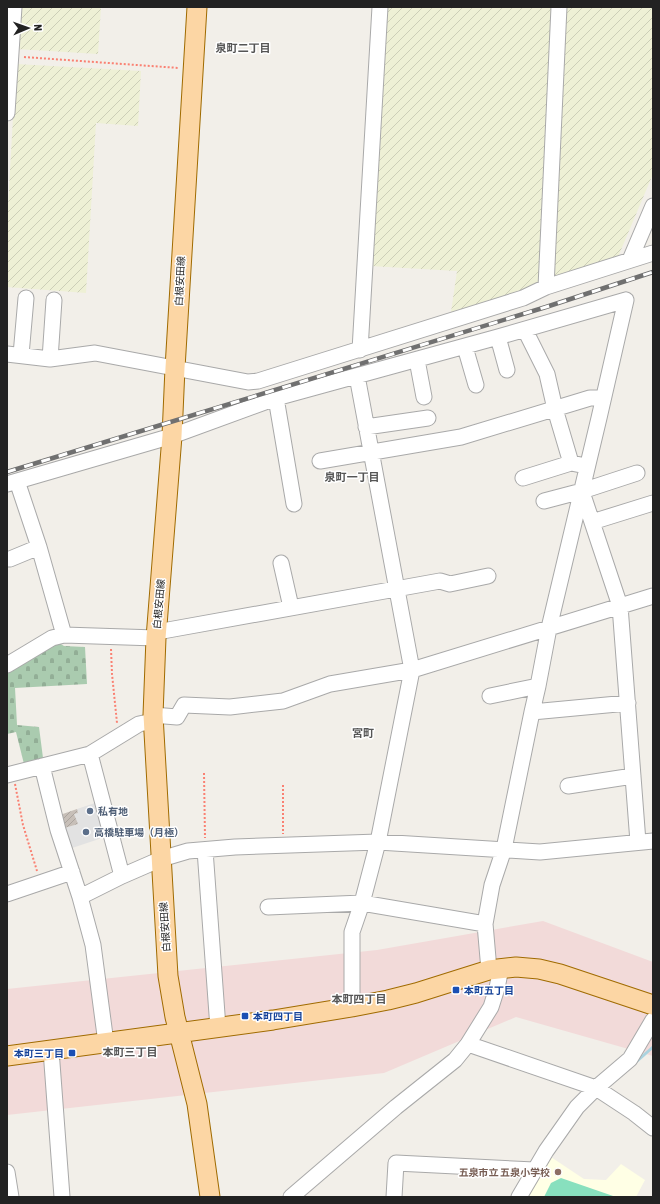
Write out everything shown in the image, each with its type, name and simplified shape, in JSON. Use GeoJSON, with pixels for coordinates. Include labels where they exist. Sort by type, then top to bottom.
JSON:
{"type":"FeatureCollection","features":[{"type":"Feature","properties":{"kind":"main road","name":"白根安田線"},"geometry":{"type":"LineString","coordinates":[[197,7],[172,436],[156,635],[153,718],[168,976],[175,1017],[197,1104],[210,1197]]}},
{"type":"Feature","properties":{"kind":"main road"},"geometry":{"type":"LineString","coordinates":[[7,1056],[218,1028],[352,1007],[416,993],[495,969],[516,967],[538,969],[560,974],[653,1005]]}},
{"type":"Feature","properties":{"kind":"street"},"geometry":{"type":"LineString","coordinates":[[7,113],[14,7]]}},
{"type":"Feature","properties":{"kind":"street"},"geometry":{"type":"LineString","coordinates":[[360,350],[380,7]]}},
{"type":"Feature","properties":{"kind":"street"},"geometry":{"type":"LineString","coordinates":[[546,287],[559,7]]}},
{"type":"Feature","properties":{"kind":"street"},"geometry":{"type":"LineString","coordinates":[[630,260],[653,206]]}},
{"type":"Feature","properties":{"kind":"street"},"geometry":{"type":"LineString","coordinates":[[26,298],[14,355],[50,359],[95,353],[248,382],[258,381],[360,350],[523,298],[546,287],[653,253]]}},
{"type":"Feature","properties":{"kind":"street"},"geometry":{"type":"LineString","coordinates":[[50,359],[54,300]]}},
{"type":"Feature","properties":{"kind":"street"},"geometry":{"type":"LineString","coordinates":[[64,635],[39,547],[12,482],[172,436],[276,398],[465,347],[626,300],[549,628],[504,849],[492,885],[485,924],[495,969],[497,988],[491,1007],[468,1044],[455,1060],[396,1107],[291,1197]]}},
{"type":"Feature","properties":{"kind":"street"},"geometry":{"type":"LineString","coordinates":[[525,330],[547,374],[571,463]]}},
{"type":"Feature","properties":{"kind":"street"},"geometry":{"type":"LineString","coordinates":[[498,337],[507,370]]}},
{"type":"Feature","properties":{"kind":"street"},"geometry":{"type":"LineString","coordinates":[[465,347],[476,385]]}},
{"type":"Feature","properties":{"kind":"street"},"geometry":{"type":"LineString","coordinates":[[418,360],[424,397]]}},
{"type":"Feature","properties":{"kind":"street"},"geometry":{"type":"LineString","coordinates":[[352,1007],[352,932],[362,903],[378,842],[412,670],[357,376]]}},
{"type":"Feature","properties":{"kind":"street"},"geometry":{"type":"LineString","coordinates":[[276,398],[294,504]]}},
{"type":"Feature","properties":{"kind":"street"},"geometry":{"type":"LineString","coordinates":[[320,461],[461,437],[590,398],[603,398]]}},
{"type":"Feature","properties":{"kind":"street"},"geometry":{"type":"LineString","coordinates":[[366,427],[428,418]]}},
{"type":"Feature","properties":{"kind":"street"},"geometry":{"type":"LineString","coordinates":[[524,478],[571,463],[588,466]]}},
{"type":"Feature","properties":{"kind":"street"},"geometry":{"type":"LineString","coordinates":[[544,501],[582,491],[637,473]]}},
{"type":"Feature","properties":{"kind":"street"},"geometry":{"type":"LineString","coordinates":[[582,491],[620,606],[638,842]]}},
{"type":"Feature","properties":{"kind":"street"},"geometry":{"type":"LineString","coordinates":[[592,522],[653,503]]}},
{"type":"Feature","properties":{"kind":"street"},"geometry":{"type":"LineString","coordinates":[[7,559],[39,547]]}},
{"type":"Feature","properties":{"kind":"street"},"geometry":{"type":"LineString","coordinates":[[282,563],[291,607]]}},
{"type":"Feature","properties":{"kind":"street"},"geometry":{"type":"LineString","coordinates":[[7,665],[52,638],[64,635],[156,635],[291,607],[396,590],[440,581],[450,584],[488,576]]}},
{"type":"Feature","properties":{"kind":"street"},"geometry":{"type":"LineString","coordinates":[[10,774],[90,754],[139,724],[153,718],[177,716],[184,705],[230,707],[283,701],[330,684],[412,670],[653,596]]}},
{"type":"Feature","properties":{"kind":"street"},"geometry":{"type":"LineString","coordinates":[[490,696],[538,686]]}},
{"type":"Feature","properties":{"kind":"street"},"geometry":{"type":"LineString","coordinates":[[532,712],[628,703]]}},
{"type":"Feature","properties":{"kind":"street"},"geometry":{"type":"LineString","coordinates":[[90,754],[122,876]]}},
{"type":"Feature","properties":{"kind":"street"},"geometry":{"type":"LineString","coordinates":[[42,766],[58,830],[80,897],[93,945],[106,1043]]}},
{"type":"Feature","properties":{"kind":"street"},"geometry":{"type":"LineString","coordinates":[[568,786],[633,776]]}},
{"type":"Feature","properties":{"kind":"street"},"geometry":{"type":"LineString","coordinates":[[80,897],[122,876],[188,851],[283,845],[378,842],[540,852],[653,841]]}},
{"type":"Feature","properties":{"kind":"street"},"geometry":{"type":"LineString","coordinates":[[205,850],[218,1028]]}},
{"type":"Feature","properties":{"kind":"street"},"geometry":{"type":"LineString","coordinates":[[7,894],[72,872]]}},
{"type":"Feature","properties":{"kind":"street"},"geometry":{"type":"LineString","coordinates":[[268,907],[362,903],[485,924]]}},
{"type":"Feature","properties":{"kind":"street"},"geometry":{"type":"LineString","coordinates":[[519,1197],[534,1170],[577,1108],[596,1088],[630,1058],[653,1020]]}},
{"type":"Feature","properties":{"kind":"street"},"geometry":{"type":"LineString","coordinates":[[468,1044],[596,1088],[634,1113],[653,1128]]}},
{"type":"Feature","properties":{"kind":"street"},"geometry":{"type":"LineString","coordinates":[[51,1050],[62,1197]]}},
{"type":"Feature","properties":{"kind":"street"},"geometry":{"type":"LineString","coordinates":[[394,1197],[396,1163],[534,1170]]}},
{"type":"Feature","properties":{"kind":"street"},"geometry":{"type":"LineString","coordinates":[[7,1172],[11,1197]]}},
{"type":"Feature","properties":{"kind":"path"},"geometry":{"type":"LineString","coordinates":[[10,55],[193,68]]}},
{"type":"Feature","properties":{"kind":"path"},"geometry":{"type":"LineString","coordinates":[[111,636],[112,674],[118,736]]}},
{"type":"Feature","properties":{"kind":"path"},"geometry":{"type":"LineString","coordinates":[[204,773],[205,850]]}},
{"type":"Feature","properties":{"kind":"path"},"geometry":{"type":"LineString","coordinates":[[10,774],[23,825],[41,883]]}},
{"type":"Feature","properties":{"kind":"path"},"geometry":{"type":"LineString","coordinates":[[283,785],[283,845]]}},
{"type":"Feature","properties":{"kind":"shaded area"},"geometry":{"type":"Polygon","coordinates":[[[20,7],[101,7],[98,54],[16,49],[20,7]]]}},
{"type":"Feature","properties":{"kind":"shaded area"},"geometry":{"type":"Polygon","coordinates":[[[387,7],[553,7],[539,286],[451,312],[457,271],[370,266],[387,7]]]}},
{"type":"Feature","properties":{"kind":"shaded area"},"geometry":{"type":"Polygon","coordinates":[[[566,7],[653,7],[653,174],[618,257],[554,278],[566,7]]]}},
{"type":"Feature","properties":{"kind":"shaded area"},"geometry":{"type":"Polygon","coordinates":[[[16,64],[141,71],[138,126],[96,123],[86,293],[7,287],[7,224],[16,64]]]}},
{"type":"Feature","properties":{"kind":"shaded area","name":"高橋駐車場（月極）"},"geometry":{"type":"Polygon","coordinates":[[[101,801],[111,835],[66,850],[61,829],[77,824],[74,814],[78,813],[77,809],[101,801]]]}},
{"type":"Feature","properties":{"kind":"shaded area"},"geometry":{"type":"Polygon","coordinates":[[[543,921],[653,962],[653,1056],[516,1017],[384,1073],[7,1115],[7,989],[377,950],[543,921]]]}},
{"type":"Feature","properties":{"kind":"shaded area","name":"五泉市立 五泉小学校"},"geometry":{"type":"Polygon","coordinates":[[[551,1157],[584,1179],[606,1180],[621,1164],[645,1180],[636,1197],[528,1197],[551,1157]]]}},
{"type":"Feature","properties":{"kind":"green space"},"geometry":{"type":"Polygon","coordinates":[[[56,641],[64,646],[85,647],[87,684],[15,688],[17,725],[39,727],[43,758],[24,764],[16,732],[7,734],[7,669],[56,641]]]}},
{"type":"Feature","properties":{"kind":"green space"},"geometry":{"type":"Polygon","coordinates":[[[561,1178],[616,1197],[544,1197],[551,1183],[561,1178]]]}},
{"type":"Feature","properties":{"kind":"building"},"geometry":{"type":"Polygon","coordinates":[[[77,809],[78,813],[74,814],[78,824],[61,829],[57,816],[77,809]]]}},
{"type":"Feature","properties":{"kind":"waterway"},"geometry":{"type":"LineString","coordinates":[[636,1062],[653,1047]]}},
{"type":"Feature","properties":{"kind":"railway"},"geometry":{"type":"LineString","coordinates":[[7,472],[546,307],[653,272]]}},
{"type":"Feature","properties":{"kind":"place","name":"私有地"},"geometry":{"type":"Point","coordinates":[90,811]}},
{"type":"Feature","properties":{"kind":"place","name":"高橋駐車場（月極）"},"geometry":{"type":"Point","coordinates":[86,832]}},
{"type":"Feature","properties":{"kind":"place","name":"本町五丁目"},"geometry":{"type":"Point","coordinates":[456,990]}},
{"type":"Feature","properties":{"kind":"place","name":"本町四丁目"},"geometry":{"type":"Point","coordinates":[245,1016]}},
{"type":"Feature","properties":{"kind":"place","name":"本町三丁目"},"geometry":{"type":"Point","coordinates":[72,1053]}},
{"type":"Feature","properties":{"kind":"place","name":"五泉市立 五泉小学校"},"geometry":{"type":"Point","coordinates":[558,1172]}},
{"type":"Feature","properties":{"kind":"district","name":"泉町二丁目"},"geometry":{"type":"Point","coordinates":[243,48]}},
{"type":"Feature","properties":{"kind":"district","name":"泉町一丁目"},"geometry":{"type":"Point","coordinates":[352,477]}},
{"type":"Feature","properties":{"kind":"district","name":"宮町"},"geometry":{"type":"Point","coordinates":[363,733]}},
{"type":"Feature","properties":{"kind":"district","name":"本町四丁目"},"geometry":{"type":"Point","coordinates":[359,999]}},
{"type":"Feature","properties":{"kind":"district","name":"本町三丁目"},"geometry":{"type":"Point","coordinates":[130,1052]}}]}
